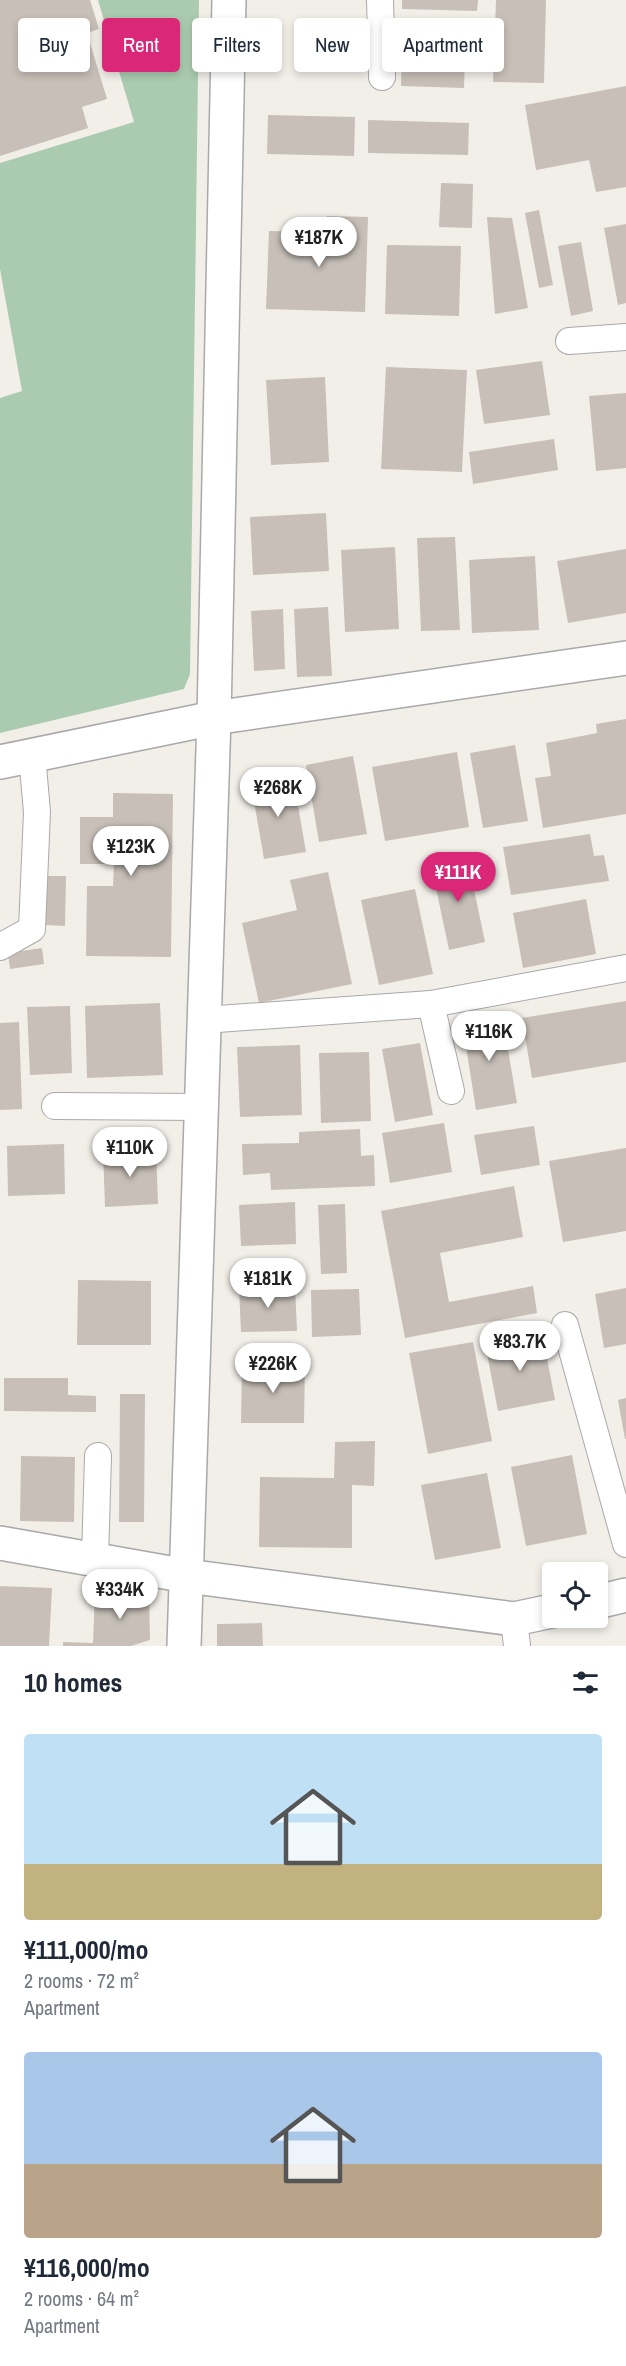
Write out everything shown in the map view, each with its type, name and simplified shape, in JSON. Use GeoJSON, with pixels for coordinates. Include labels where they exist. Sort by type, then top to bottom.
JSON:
{"type":"FeatureCollection","features":[{"type":"Feature","properties":{"kind":"street"},"geometry":{"type":"LineString","coordinates":[[184,1646],[214,718],[229,0]]}},
{"type":"Feature","properties":{"kind":"street"},"geometry":{"type":"LineString","coordinates":[[0,762],[214,718],[626,658]]}},
{"type":"Feature","properties":{"kind":"street"},"geometry":{"type":"LineString","coordinates":[[0,1543],[515,1633],[542,1617]]}},
{"type":"Feature","properties":{"kind":"street"},"geometry":{"type":"LineString","coordinates":[[608,1599],[626,1595]]}},
{"type":"Feature","properties":{"kind":"lane"},"geometry":{"type":"LineString","coordinates":[[380,0],[382,77]]}},
{"type":"Feature","properties":{"kind":"lane"},"geometry":{"type":"LineString","coordinates":[[569,341],[626,337]]}},
{"type":"Feature","properties":{"kind":"lane"},"geometry":{"type":"LineString","coordinates":[[0,947],[32,929],[37,812],[32,755]]}},
{"type":"Feature","properties":{"kind":"lane"},"geometry":{"type":"LineString","coordinates":[[204,1020],[431,1004],[626,968]]}},
{"type":"Feature","properties":{"kind":"lane"},"geometry":{"type":"LineString","coordinates":[[431,1004],[451,1091]]}},
{"type":"Feature","properties":{"kind":"lane"},"geometry":{"type":"LineString","coordinates":[[56,1106],[201,1107]]}},
{"type":"Feature","properties":{"kind":"lane"},"geometry":{"type":"LineString","coordinates":[[566,1325],[626,1544]]}},
{"type":"Feature","properties":{"kind":"lane"},"geometry":{"type":"LineString","coordinates":[[95,1559],[98,1456]]}},
{"type":"Feature","properties":{"kind":"green space"},"geometry":{"type":"Polygon","coordinates":[[[98,0],[199,0],[199,18],[192,18],[192,72],[198,72],[190,674],[184,689],[0,733],[0,398],[22,391],[0,269],[0,163],[134,122],[119,72],[180,72],[180,18],[103,18],[98,0]]]}},
{"type":"Feature","properties":{"kind":"building"},"geometry":{"type":"Polygon","coordinates":[[[0,0],[90,0],[99,29],[90,32],[90,18],[18,18],[18,72],[90,72],[90,43],[107,99],[82,107],[88,128],[0,156],[0,0]]]}},
{"type":"Feature","properties":{"kind":"building"},"geometry":{"type":"Polygon","coordinates":[[[402,0],[478,0],[477,11],[402,9],[402,0]]]}},
{"type":"Feature","properties":{"kind":"building"},"geometry":{"type":"Polygon","coordinates":[[[496,0],[546,0],[544,83],[493,82],[493,72],[504,72],[504,18],[495,18],[496,0]]]}},
{"type":"Feature","properties":{"kind":"building"},"geometry":{"type":"Polygon","coordinates":[[[401,72],[465,72],[464,88],[401,86],[401,72]]]}},
{"type":"Feature","properties":{"kind":"building"},"geometry":{"type":"Polygon","coordinates":[[[626,86],[626,187],[596,192],[589,160],[536,170],[525,105],[626,86]]]}},
{"type":"Feature","properties":{"kind":"building"},"geometry":{"type":"Polygon","coordinates":[[[268,115],[355,117],[354,156],[267,154],[268,115]]]}},
{"type":"Feature","properties":{"kind":"building"},"geometry":{"type":"Polygon","coordinates":[[[368,120],[469,123],[468,155],[368,153],[368,120]]]}},
{"type":"Feature","properties":{"kind":"building"},"geometry":{"type":"Polygon","coordinates":[[[441,183],[473,184],[472,228],[439,227],[441,183]]]}},
{"type":"Feature","properties":{"kind":"building"},"geometry":{"type":"Polygon","coordinates":[[[539,210],[553,285],[539,288],[525,213],[539,210]]]}},
{"type":"Feature","properties":{"kind":"building"},"geometry":{"type":"Polygon","coordinates":[[[327,216],[368,217],[365,312],[266,309],[269,231],[327,232],[327,216]]]}},
{"type":"Feature","properties":{"kind":"building"},"geometry":{"type":"Polygon","coordinates":[[[487,217],[512,218],[528,308],[495,314],[487,217]]]}},
{"type":"Feature","properties":{"kind":"building"},"geometry":{"type":"Polygon","coordinates":[[[626,224],[626,303],[618,305],[604,228],[626,224]]]}},
{"type":"Feature","properties":{"kind":"building"},"geometry":{"type":"Polygon","coordinates":[[[581,242],[593,311],[571,316],[558,246],[581,242]]]}},
{"type":"Feature","properties":{"kind":"building"},"geometry":{"type":"Polygon","coordinates":[[[387,245],[461,246],[459,316],[385,314],[387,245]]]}},
{"type":"Feature","properties":{"kind":"building"},"geometry":{"type":"Polygon","coordinates":[[[542,361],[550,415],[484,424],[476,370],[542,361]]]}},
{"type":"Feature","properties":{"kind":"building"},"geometry":{"type":"Polygon","coordinates":[[[386,367],[467,370],[462,472],[381,469],[386,367]]]}},
{"type":"Feature","properties":{"kind":"building"},"geometry":{"type":"Polygon","coordinates":[[[325,377],[329,462],[271,465],[266,380],[325,377]]]}},
{"type":"Feature","properties":{"kind":"building"},"geometry":{"type":"Polygon","coordinates":[[[626,393],[626,468],[596,471],[589,396],[626,393]]]}},
{"type":"Feature","properties":{"kind":"building"},"geometry":{"type":"Polygon","coordinates":[[[554,439],[558,470],[473,484],[469,452],[554,439]]]}},
{"type":"Feature","properties":{"kind":"building"},"geometry":{"type":"Polygon","coordinates":[[[326,513],[329,571],[253,575],[250,517],[326,513]]]}},
{"type":"Feature","properties":{"kind":"building"},"geometry":{"type":"Polygon","coordinates":[[[455,537],[460,630],[421,631],[417,538],[455,537]]]}},
{"type":"Feature","properties":{"kind":"building"},"geometry":{"type":"Polygon","coordinates":[[[395,547],[399,629],[345,632],[341,550],[395,547]]]}},
{"type":"Feature","properties":{"kind":"building"},"geometry":{"type":"Polygon","coordinates":[[[626,549],[626,613],[568,623],[557,561],[626,549]]]}},
{"type":"Feature","properties":{"kind":"building"},"geometry":{"type":"Polygon","coordinates":[[[535,556],[539,630],[472,633],[469,560],[535,556]]]}},
{"type":"Feature","properties":{"kind":"building"},"geometry":{"type":"Polygon","coordinates":[[[328,607],[332,676],[297,677],[294,609],[328,607]]]}},
{"type":"Feature","properties":{"kind":"building"},"geometry":{"type":"Polygon","coordinates":[[[283,609],[285,669],[254,671],[251,611],[283,609]]]}},
{"type":"Feature","properties":{"kind":"building"},"geometry":{"type":"Polygon","coordinates":[[[626,719],[626,814],[543,828],[535,778],[551,776],[546,743],[597,733],[596,724],[626,719]]]}},
{"type":"Feature","properties":{"kind":"building"},"geometry":{"type":"Polygon","coordinates":[[[515,745],[528,821],[483,828],[470,753],[515,745]]]}},
{"type":"Feature","properties":{"kind":"building"},"geometry":{"type":"Polygon","coordinates":[[[457,752],[469,827],[385,841],[372,767],[457,752]]]}},
{"type":"Feature","properties":{"kind":"building"},"geometry":{"type":"Polygon","coordinates":[[[353,756],[367,834],[319,842],[306,765],[353,756]]]}},
{"type":"Feature","properties":{"kind":"building"},"geometry":{"type":"Polygon","coordinates":[[[293,777],[306,852],[264,859],[251,784],[293,777]]]}},
{"type":"Feature","properties":{"kind":"building"},"geometry":{"type":"Polygon","coordinates":[[[113,793],[173,794],[171,957],[86,956],[87,886],[113,886],[114,864],[80,864],[80,817],[113,817],[113,793]]]}},
{"type":"Feature","properties":{"kind":"building"},"geometry":{"type":"Polygon","coordinates":[[[590,834],[594,856],[604,855],[609,881],[511,895],[503,847],[590,834]]]}},
{"type":"Feature","properties":{"kind":"building"},"geometry":{"type":"Polygon","coordinates":[[[467,856],[485,942],[449,950],[431,864],[467,856]]]}},
{"type":"Feature","properties":{"kind":"building"},"geometry":{"type":"Polygon","coordinates":[[[328,872],[352,984],[259,1003],[242,923],[297,910],[290,880],[328,872]]]}},
{"type":"Feature","properties":{"kind":"building"},"geometry":{"type":"Polygon","coordinates":[[[46,876],[66,876],[65,926],[46,925],[46,876]]]}},
{"type":"Feature","properties":{"kind":"building"},"geometry":{"type":"Polygon","coordinates":[[[415,889],[433,974],[379,985],[361,900],[415,889]]]}},
{"type":"Feature","properties":{"kind":"building"},"geometry":{"type":"Polygon","coordinates":[[[586,899],[596,954],[523,968],[513,913],[586,899]]]}},
{"type":"Feature","properties":{"kind":"building"},"geometry":{"type":"Polygon","coordinates":[[[42,948],[44,964],[10,969],[8,953],[42,948]]]}},
{"type":"Feature","properties":{"kind":"building"},"geometry":{"type":"Polygon","coordinates":[[[626,1001],[626,1062],[532,1078],[522,1018],[626,1001]]]}},
{"type":"Feature","properties":{"kind":"building"},"geometry":{"type":"Polygon","coordinates":[[[160,1003],[163,1075],[87,1078],[85,1006],[160,1003]]]}},
{"type":"Feature","properties":{"kind":"building"},"geometry":{"type":"Polygon","coordinates":[[[70,1006],[72,1073],[30,1075],[27,1007],[70,1006]]]}},
{"type":"Feature","properties":{"kind":"building"},"geometry":{"type":"Polygon","coordinates":[[[502,1014],[517,1103],[476,1110],[462,1021],[502,1014]]]}},
{"type":"Feature","properties":{"kind":"building"},"geometry":{"type":"Polygon","coordinates":[[[19,1022],[22,1109],[0,1110],[0,1023],[19,1022]]]}},
{"type":"Feature","properties":{"kind":"building"},"geometry":{"type":"Polygon","coordinates":[[[420,1043],[433,1115],[395,1122],[382,1049],[420,1043]]]}},
{"type":"Feature","properties":{"kind":"building"},"geometry":{"type":"Polygon","coordinates":[[[300,1045],[302,1115],[240,1117],[237,1047],[300,1045]]]}},
{"type":"Feature","properties":{"kind":"building"},"geometry":{"type":"Polygon","coordinates":[[[369,1052],[371,1121],[321,1123],[319,1053],[369,1052]]]}},
{"type":"Feature","properties":{"kind":"building"},"geometry":{"type":"Polygon","coordinates":[[[444,1123],[452,1172],[390,1183],[382,1133],[444,1123]]]}},
{"type":"Feature","properties":{"kind":"building"},"geometry":{"type":"Polygon","coordinates":[[[534,1126],[540,1165],[481,1175],[474,1135],[534,1126]]]}},
{"type":"Feature","properties":{"kind":"building"},"geometry":{"type":"Polygon","coordinates":[[[360,1129],[361,1156],[374,1155],[375,1186],[271,1190],[270,1173],[243,1175],[242,1144],[299,1143],[299,1132],[360,1129]]]}},
{"type":"Feature","properties":{"kind":"building"},"geometry":{"type":"Polygon","coordinates":[[[64,1144],[65,1194],[8,1196],[7,1146],[64,1144]]]}},
{"type":"Feature","properties":{"kind":"building"},"geometry":{"type":"Polygon","coordinates":[[[626,1148],[626,1231],[563,1242],[549,1161],[626,1148]]]}},
{"type":"Feature","properties":{"kind":"building"},"geometry":{"type":"Polygon","coordinates":[[[156,1149],[158,1204],[105,1207],[103,1151],[156,1149]]]}},
{"type":"Feature","properties":{"kind":"building"},"geometry":{"type":"Polygon","coordinates":[[[514,1186],[523,1237],[440,1253],[449,1302],[533,1286],[537,1313],[405,1338],[381,1211],[514,1186]]]}},
{"type":"Feature","properties":{"kind":"building"},"geometry":{"type":"Polygon","coordinates":[[[295,1202],[296,1244],[241,1246],[239,1205],[295,1202]]]}},
{"type":"Feature","properties":{"kind":"building"},"geometry":{"type":"Polygon","coordinates":[[[345,1204],[347,1273],[321,1274],[318,1205],[345,1204]]]}},
{"type":"Feature","properties":{"kind":"building"},"geometry":{"type":"Polygon","coordinates":[[[78,1280],[151,1281],[151,1345],[77,1345],[78,1280]]]}},
{"type":"Feature","properties":{"kind":"building"},"geometry":{"type":"Polygon","coordinates":[[[295,1285],[297,1331],[241,1332],[239,1288],[295,1285]]]}},
{"type":"Feature","properties":{"kind":"building"},"geometry":{"type":"Polygon","coordinates":[[[626,1288],[626,1344],[604,1348],[595,1294],[626,1288]]]}},
{"type":"Feature","properties":{"kind":"building"},"geometry":{"type":"Polygon","coordinates":[[[359,1289],[361,1335],[312,1337],[311,1290],[359,1289]]]}},
{"type":"Feature","properties":{"kind":"building"},"geometry":{"type":"Polygon","coordinates":[[[542,1332],[555,1400],[498,1411],[485,1343],[542,1332]]]}},
{"type":"Feature","properties":{"kind":"building"},"geometry":{"type":"Polygon","coordinates":[[[473,1342],[492,1441],[428,1454],[409,1353],[473,1342]]]}},
{"type":"Feature","properties":{"kind":"building"},"geometry":{"type":"Polygon","coordinates":[[[242,1364],[305,1364],[304,1423],[241,1423],[242,1364]]]}},
{"type":"Feature","properties":{"kind":"building"},"geometry":{"type":"Polygon","coordinates":[[[4,1378],[68,1378],[68,1395],[96,1396],[96,1412],[4,1411],[4,1378]]]}},
{"type":"Feature","properties":{"kind":"building"},"geometry":{"type":"Polygon","coordinates":[[[120,1394],[145,1394],[144,1522],[119,1522],[120,1394]]]}},
{"type":"Feature","properties":{"kind":"building"},"geometry":{"type":"Polygon","coordinates":[[[626,1398],[626,1439],[625,1439],[618,1400],[626,1398]]]}},
{"type":"Feature","properties":{"kind":"building"},"geometry":{"type":"Polygon","coordinates":[[[375,1441],[374,1486],[352,1485],[352,1548],[259,1547],[260,1477],[334,1478],[335,1442],[375,1441]]]}},
{"type":"Feature","properties":{"kind":"building"},"geometry":{"type":"Polygon","coordinates":[[[572,1455],[587,1534],[526,1546],[511,1467],[572,1455]]]}},
{"type":"Feature","properties":{"kind":"building"},"geometry":{"type":"Polygon","coordinates":[[[21,1456],[75,1457],[74,1522],[20,1521],[21,1456]]]}},
{"type":"Feature","properties":{"kind":"building"},"geometry":{"type":"Polygon","coordinates":[[[487,1473],[501,1548],[435,1560],[421,1485],[487,1473]]]}},
{"type":"Feature","properties":{"kind":"building"},"geometry":{"type":"Polygon","coordinates":[[[0,1586],[52,1588],[49,1646],[0,1646],[0,1586]]]}},
{"type":"Feature","properties":{"kind":"building"},"geometry":{"type":"Polygon","coordinates":[[[95,1591],[149,1593],[150,1640],[131,1646],[63,1646],[63,1642],[93,1643],[95,1591]]]}},
{"type":"Feature","properties":{"kind":"building"},"geometry":{"type":"Polygon","coordinates":[[[262,1623],[263,1646],[217,1646],[217,1624],[262,1623]]]}}]}
